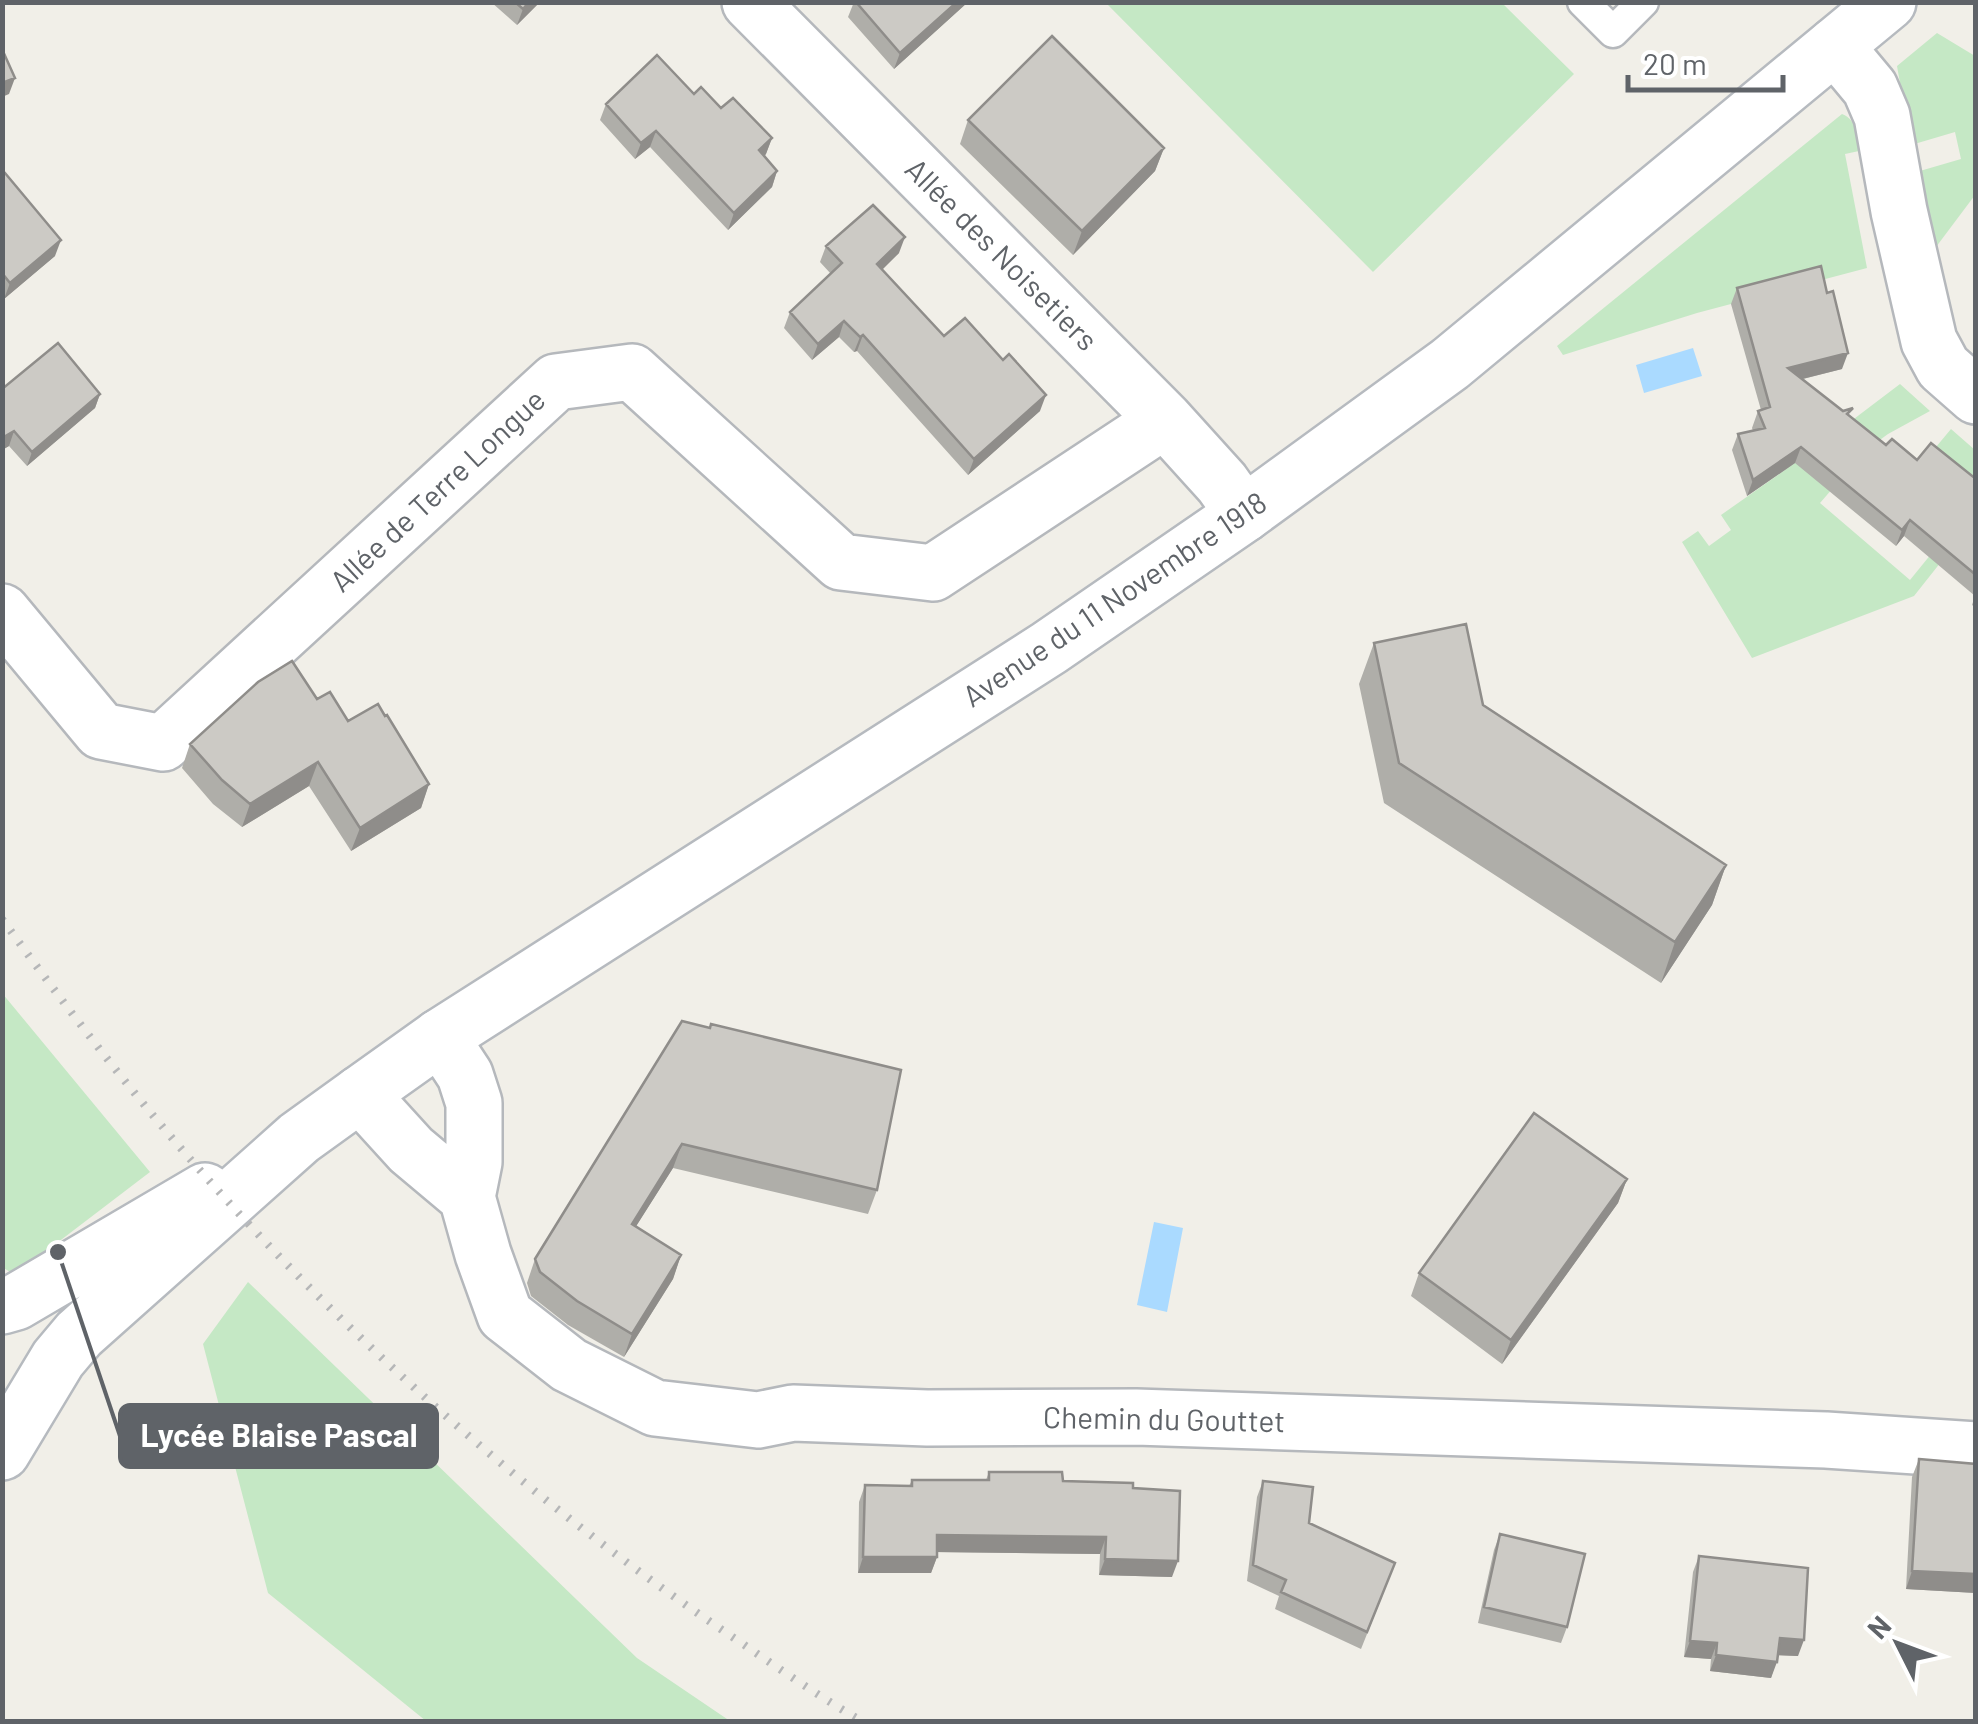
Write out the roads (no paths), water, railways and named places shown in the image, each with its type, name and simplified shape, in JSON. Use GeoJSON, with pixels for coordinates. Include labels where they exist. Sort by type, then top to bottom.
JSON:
{"type":"FeatureCollection","features":[{"type":"Feature","properties":{"kind":"street","name":"Allée des Noisetiers"},"geometry":{"type":"LineString","coordinates":[[750,2],[1165,420],[1222,483],[1244,514]]}},
{"type":"Feature","properties":{"kind":"street","name":"Avenue du 11 Novembre 1918"},"geometry":{"type":"LineString","coordinates":[[2,1306],[16,1302],[299,1138],[440,1037],[1049,648],[1244,514],[1450,364],[1888,2]]}},
{"type":"Feature","properties":{"kind":"street"},"geometry":{"type":"LineString","coordinates":[[1835,46],[1870,88],[1882,116],[1929,340],[1943,367],[1976,396]]}},
{"type":"Feature","properties":{"kind":"street","name":"Allée de Terre Longue"},"geometry":{"type":"LineString","coordinates":[[2,612],[101,731],[163,743],[556,382],[632,372],[842,562],[933,573],[1165,420]]}},
{"type":"Feature","properties":{"kind":"street","name":"Chemin du Gouttet"},"geometry":{"type":"LineString","coordinates":[[440,1037],[465,1075],[474,1103],[474,1162],[467,1196],[482,1254],[505,1316],[569,1365],[655,1408],[758,1420],[793,1413],[927,1418],[1136,1417],[1826,1440],[1976,1450]]}},
{"type":"Feature","properties":{"kind":"street"},"geometry":{"type":"LineString","coordinates":[[360,1094],[411,1150],[467,1196]]}},
{"type":"Feature","properties":{"kind":"street","name":"Avenue du 11 Novembre 1918"},"geometry":{"type":"LineString","coordinates":[[2,1452],[58,1359],[80,1334],[299,1138]]}},
{"type":"Feature","properties":{"kind":"lane"},"geometry":{"type":"LineString","coordinates":[[1584,2],[1612,32],[1643,2]]}},
{"type":"Feature","properties":{"kind":"water"},"geometry":{"type":"Polygon","coordinates":[[[1693,348],[1702,376],[1644,393],[1636,365],[1693,348]]]}},
{"type":"Feature","properties":{"kind":"water"},"geometry":{"type":"Polygon","coordinates":[[[1154,1222],[1183,1228],[1167,1312],[1137,1305],[1154,1222]]]}},
{"type":"Feature","properties":{"kind":"railway"},"geometry":{"type":"LineString","coordinates":[[2,919],[178,1145],[306,1284],[374,1350],[444,1414],[590,1534],[665,1590],[863,1722]]}},
{"type":"Feature","properties":{"kind":"place","name":"Lycée Blaise Pascal"},"geometry":{"type":"Point","coordinates":[58,1252]}}]}
